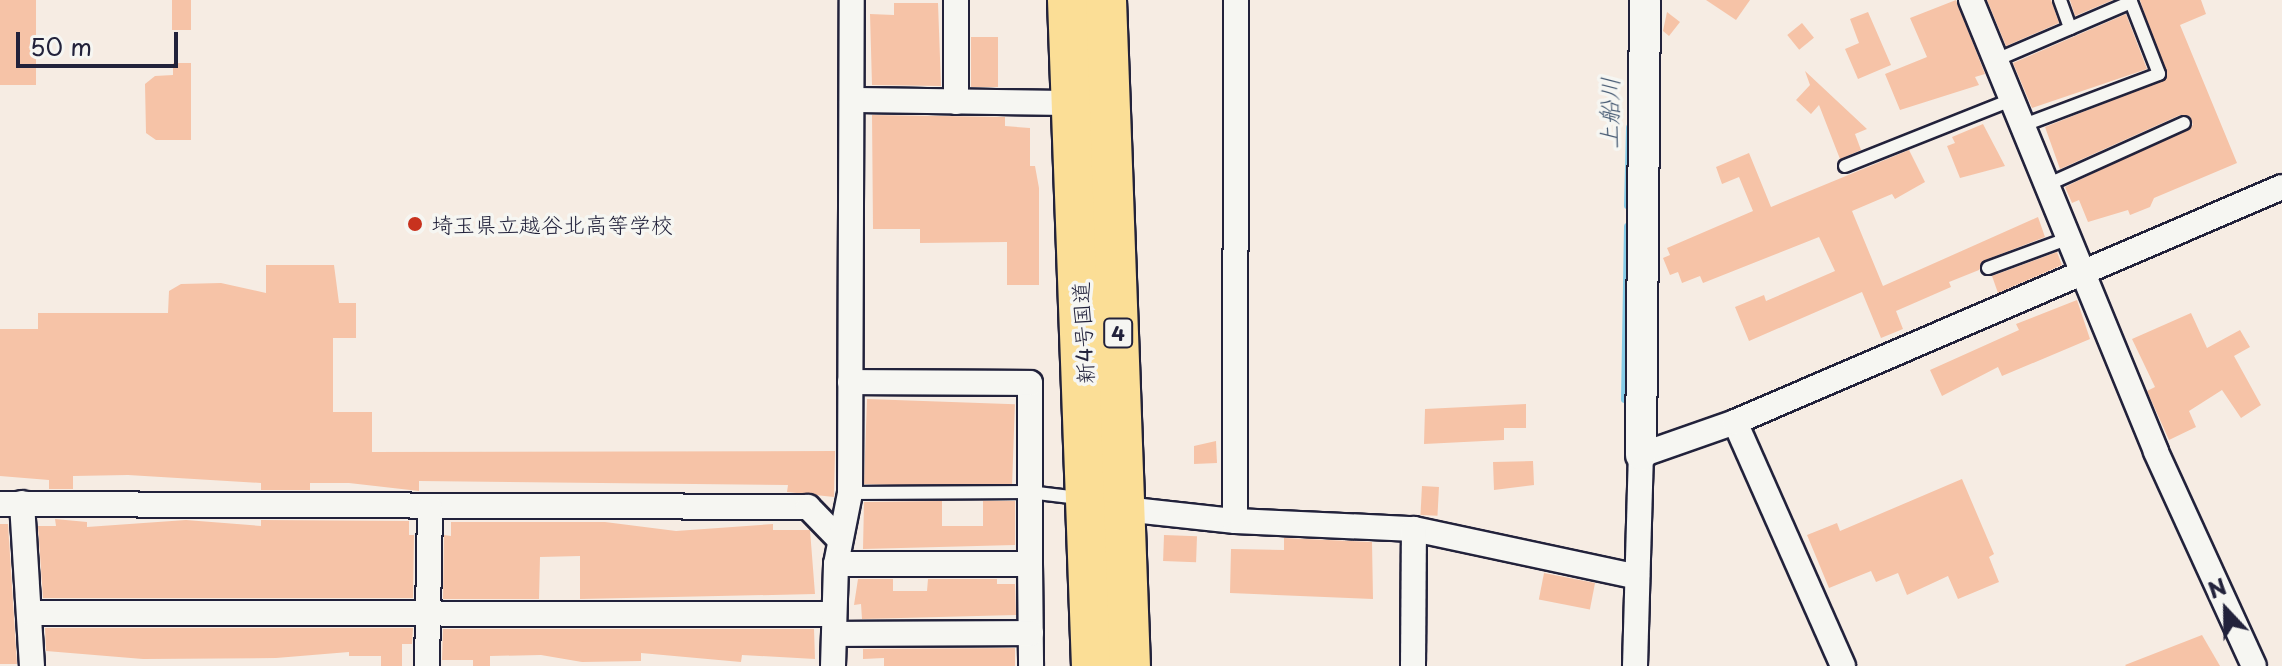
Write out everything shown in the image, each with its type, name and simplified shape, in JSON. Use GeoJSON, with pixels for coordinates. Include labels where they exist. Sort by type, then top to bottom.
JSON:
{"type":"FeatureCollection","features":[{"type":"Feature","properties":{"kind":"highway","name":"新4号国道"},"geometry":{"type":"LineString","coordinates":[[1068,0],[1072,103],[1107,504],[1130,666]]}},
{"type":"Feature","properties":{"kind":"highway","name":"新4号国道"},"geometry":{"type":"LineString","coordinates":[[1092,666],[1107,504],[1106,0]]}},
{"type":"Feature","properties":{"kind":"street"},"geometry":{"type":"LineString","coordinates":[[833,666],[836,564],[850,493],[852,0]]}},
{"type":"Feature","properties":{"kind":"street"},"geometry":{"type":"LineString","coordinates":[[956,0],[956,102]]}},
{"type":"Feature","properties":{"kind":"street"},"geometry":{"type":"LineString","coordinates":[[1235,521],[1236,0]]}},
{"type":"Feature","properties":{"kind":"street"},"geometry":{"type":"LineString","coordinates":[[1635,666],[1641,455],[1645,0]]}},
{"type":"Feature","properties":{"kind":"street"},"geometry":{"type":"LineString","coordinates":[[1971,0],[2087,272],[2156,452],[2254,666]]}},
{"type":"Feature","properties":{"kind":"street"},"geometry":{"type":"LineString","coordinates":[[852,100],[1072,103]]}},
{"type":"Feature","properties":{"kind":"street"},"geometry":{"type":"LineString","coordinates":[[1641,455],[1735,422],[2282,187]]}},
{"type":"Feature","properties":{"kind":"street"},"geometry":{"type":"LineString","coordinates":[[850,382],[1030,383],[1031,666]]}},
{"type":"Feature","properties":{"kind":"street"},"geometry":{"type":"LineString","coordinates":[[1735,422],[1843,666]]}},
{"type":"Feature","properties":{"kind":"street"},"geometry":{"type":"LineString","coordinates":[[32,666],[31,613],[11,503],[430,508],[808,507],[839,539]]}},
{"type":"Feature","properties":{"kind":"street"},"geometry":{"type":"LineString","coordinates":[[1107,504],[1235,521],[1414,529],[1637,577]]}},
{"type":"Feature","properties":{"kind":"street"},"geometry":{"type":"LineString","coordinates":[[427,666],[430,508]]}},
{"type":"Feature","properties":{"kind":"street"},"geometry":{"type":"LineString","coordinates":[[1413,666],[1414,529]]}},
{"type":"Feature","properties":{"kind":"street"},"geometry":{"type":"LineString","coordinates":[[836,564],[1030,564]]}},
{"type":"Feature","properties":{"kind":"street"},"geometry":{"type":"LineString","coordinates":[[31,613],[427,616],[834,624],[1031,633]]}},
{"type":"Feature","properties":{"kind":"lane"},"geometry":{"type":"LineString","coordinates":[[2060,0],[2070,28]]}},
{"type":"Feature","properties":{"kind":"lane"},"geometry":{"type":"LineString","coordinates":[[1996,60],[2133,1],[2159,74],[2024,125]]}},
{"type":"Feature","properties":{"kind":"lane"},"geometry":{"type":"LineString","coordinates":[[1845,166],[2013,99]]}},
{"type":"Feature","properties":{"kind":"lane"},"geometry":{"type":"LineString","coordinates":[[2049,184],[2184,123]]}},
{"type":"Feature","properties":{"kind":"lane"},"geometry":{"type":"LineString","coordinates":[[1988,268],[2072,237]]}},
{"type":"Feature","properties":{"kind":"lane"},"geometry":{"type":"LineString","coordinates":[[850,493],[1029,492],[1107,504]]}},
{"type":"Feature","properties":{"kind":"building"},"geometry":{"type":"Polygon","coordinates":[[[0,0],[36,0],[36,85],[0,85],[0,0]]]}},
{"type":"Feature","properties":{"kind":"building"},"geometry":{"type":"Polygon","coordinates":[[[172,0],[191,0],[191,30],[172,30],[172,0]]]}},
{"type":"Feature","properties":{"kind":"building"},"geometry":{"type":"Polygon","coordinates":[[[1706,0],[1750,0],[1736,20],[1706,0]]]}},
{"type":"Feature","properties":{"kind":"building"},"geometry":{"type":"Polygon","coordinates":[[[1956,0],[1985,74],[1975,77],[1979,85],[1900,110],[1885,74],[1927,57],[1910,18],[1956,0]]]}},
{"type":"Feature","properties":{"kind":"building"},"geometry":{"type":"Polygon","coordinates":[[[1987,0],[2051,0],[2059,23],[2006,46],[1987,0]]]}},
{"type":"Feature","properties":{"kind":"building"},"geometry":{"type":"Polygon","coordinates":[[[2070,0],[2113,0],[2075,16],[2070,0]]]}},
{"type":"Feature","properties":{"kind":"building"},"geometry":{"type":"Polygon","coordinates":[[[2140,0],[2201,0],[2206,14],[2180,25],[2237,163],[2154,198],[2150,207],[2130,215],[2128,210],[2088,222],[2079,200],[2072,203],[2065,187],[2193,125],[2190,116],[2180,115],[2060,169],[2045,127],[2166,79],[2140,0]]]}},
{"type":"Feature","properties":{"kind":"building"},"geometry":{"type":"Polygon","coordinates":[[[894,3],[938,3],[941,86],[872,85],[870,14],[894,15],[894,3]]]}},
{"type":"Feature","properties":{"kind":"building"},"geometry":{"type":"Polygon","coordinates":[[[1667,12],[1680,22],[1669,36],[1663,31],[1667,12]]]}},
{"type":"Feature","properties":{"kind":"building"},"geometry":{"type":"Polygon","coordinates":[[[1868,12],[1891,65],[1858,79],[1845,49],[1859,43],[1850,19],[1868,12]]]}},
{"type":"Feature","properties":{"kind":"building"},"geometry":{"type":"Polygon","coordinates":[[[2126,14],[2147,69],[2032,108],[2013,63],[2126,14]]]}},
{"type":"Feature","properties":{"kind":"building"},"geometry":{"type":"Polygon","coordinates":[[[1802,23],[1814,38],[1799,50],[1787,35],[1802,23]]]}},
{"type":"Feature","properties":{"kind":"building"},"geometry":{"type":"Polygon","coordinates":[[[971,37],[998,37],[998,87],[971,87],[971,37]]]}},
{"type":"Feature","properties":{"kind":"building"},"geometry":{"type":"Polygon","coordinates":[[[173,63],[191,63],[191,140],[156,140],[146,133],[145,84],[155,76],[173,75],[173,63]]]}},
{"type":"Feature","properties":{"kind":"building"},"geometry":{"type":"Polygon","coordinates":[[[1805,71],[1867,129],[1855,134],[1861,150],[1840,159],[1819,105],[1811,114],[1796,100],[1810,85],[1805,71]]]}},
{"type":"Feature","properties":{"kind":"building"},"geometry":{"type":"Polygon","coordinates":[[[872,115],[1005,117],[1005,126],[1030,128],[1030,166],[1035,166],[1039,188],[1039,285],[1007,285],[1007,242],[920,243],[920,229],[873,229],[872,115]]]}},
{"type":"Feature","properties":{"kind":"building"},"geometry":{"type":"Polygon","coordinates":[[[1983,124],[2005,166],[1960,178],[1947,146],[1955,143],[1952,137],[1983,124]]]}},
{"type":"Feature","properties":{"kind":"building"},"geometry":{"type":"Polygon","coordinates":[[[1909,150],[1925,182],[1895,199],[1892,194],[1852,211],[1883,286],[2038,217],[2045,237],[1985,260],[1979,270],[1949,282],[1951,287],[1896,311],[1903,329],[1881,338],[1862,292],[1749,341],[1735,307],[1764,295],[1766,301],[1835,271],[1819,237],[1703,283],[1700,276],[1682,283],[1678,272],[1670,275],[1663,258],[1670,255],[1667,248],[1753,211],[1739,177],[1722,184],[1716,167],[1749,153],[1771,207],[1909,150]]]}},
{"type":"Feature","properties":{"kind":"building"},"geometry":{"type":"Polygon","coordinates":[[[2057,252],[2062,265],[1998,293],[1992,276],[2057,252]]]}},
{"type":"Feature","properties":{"kind":"building"},"geometry":{"type":"Polygon","coordinates":[[[266,265],[334,265],[339,303],[356,303],[356,338],[333,338],[333,412],[372,412],[372,452],[835,451],[834,497],[787,492],[788,485],[419,481],[419,491],[349,483],[310,483],[310,490],[261,490],[261,483],[128,475],[73,476],[73,489],[49,489],[49,480],[0,476],[0,329],[38,329],[38,313],[168,313],[169,291],[181,284],[221,283],[266,293],[266,265]]]}},
{"type":"Feature","properties":{"kind":"building"},"geometry":{"type":"Polygon","coordinates":[[[2077,300],[2090,339],[2002,376],[1998,367],[1942,396],[1930,370],[2019,330],[2016,324],[2077,300]]]}},
{"type":"Feature","properties":{"kind":"building"},"geometry":{"type":"Polygon","coordinates":[[[2191,313],[2207,348],[2240,330],[2250,347],[2234,356],[2261,405],[2241,418],[2222,390],[2189,411],[2196,427],[2169,440],[2147,391],[2155,387],[2132,339],[2191,313]]]}},
{"type":"Feature","properties":{"kind":"building"},"geometry":{"type":"Polygon","coordinates":[[[867,399],[1015,404],[1012,489],[864,484],[867,399]]]}},
{"type":"Feature","properties":{"kind":"building"},"geometry":{"type":"Polygon","coordinates":[[[1526,404],[1526,428],[1504,428],[1504,440],[1424,444],[1425,409],[1526,404]]]}},
{"type":"Feature","properties":{"kind":"building"},"geometry":{"type":"Polygon","coordinates":[[[1216,441],[1217,463],[1194,464],[1194,446],[1216,441]]]}},
{"type":"Feature","properties":{"kind":"building"},"geometry":{"type":"Polygon","coordinates":[[[1533,461],[1534,485],[1494,490],[1493,462],[1533,461]]]}},
{"type":"Feature","properties":{"kind":"building"},"geometry":{"type":"Polygon","coordinates":[[[1962,479],[1994,554],[1989,557],[1999,582],[1958,599],[1948,576],[1907,595],[1898,573],[1876,582],[1871,571],[1829,588],[1807,535],[1837,523],[1840,531],[1962,479]]]}},
{"type":"Feature","properties":{"kind":"building"},"geometry":{"type":"Polygon","coordinates":[[[1422,486],[1439,487],[1437,516],[1420,515],[1422,486]]]}},
{"type":"Feature","properties":{"kind":"building"},"geometry":{"type":"Polygon","coordinates":[[[942,501],[942,526],[983,526],[983,501],[1015,501],[1015,545],[863,549],[864,502],[942,501]]]}},
{"type":"Feature","properties":{"kind":"building"},"geometry":{"type":"Polygon","coordinates":[[[55,519],[87,522],[87,527],[186,520],[261,526],[261,520],[409,521],[409,535],[414,535],[413,598],[43,598],[38,526],[56,526],[55,519]]]}},
{"type":"Feature","properties":{"kind":"building"},"geometry":{"type":"Polygon","coordinates":[[[451,522],[605,522],[676,531],[773,524],[773,530],[810,530],[815,594],[580,599],[580,556],[540,557],[539,599],[443,599],[444,535],[451,536],[451,522]]]}},
{"type":"Feature","properties":{"kind":"building"},"geometry":{"type":"Polygon","coordinates":[[[0,524],[8,524],[17,664],[0,664],[0,524]]]}},
{"type":"Feature","properties":{"kind":"building"},"geometry":{"type":"Polygon","coordinates":[[[1164,535],[1197,536],[1196,562],[1163,561],[1164,535]]]}},
{"type":"Feature","properties":{"kind":"building"},"geometry":{"type":"Polygon","coordinates":[[[1284,538],[1372,542],[1373,599],[1230,593],[1231,549],[1284,550],[1284,538]]]}},
{"type":"Feature","properties":{"kind":"building"},"geometry":{"type":"Polygon","coordinates":[[[1544,573],[1595,583],[1590,609],[1539,600],[1544,573]]]}},
{"type":"Feature","properties":{"kind":"building"},"geometry":{"type":"Polygon","coordinates":[[[858,579],[893,579],[893,591],[927,591],[928,579],[997,579],[997,584],[1015,584],[1016,615],[862,619],[861,604],[854,605],[858,579]]]}},
{"type":"Feature","properties":{"kind":"building"},"geometry":{"type":"Polygon","coordinates":[[[45,628],[413,628],[412,644],[402,644],[402,666],[381,666],[381,656],[349,656],[349,652],[276,658],[143,659],[46,651],[45,628]]]}},
{"type":"Feature","properties":{"kind":"building"},"geometry":{"type":"Polygon","coordinates":[[[443,629],[814,629],[815,659],[742,655],[741,662],[641,653],[641,661],[582,662],[541,655],[490,656],[490,666],[473,666],[473,660],[442,660],[443,629]]]}},
{"type":"Feature","properties":{"kind":"building"},"geometry":{"type":"Polygon","coordinates":[[[2202,635],[2220,666],[2125,665],[2202,635]]]}},
{"type":"Feature","properties":{"kind":"building"},"geometry":{"type":"Polygon","coordinates":[[[1015,648],[1015,666],[884,666],[884,658],[863,659],[863,649],[1015,648]]]}},
{"type":"Feature","properties":{"kind":"waterway","name":"上船川"},"geometry":{"type":"LineString","coordinates":[[1627,205],[1629,127]]}},
{"type":"Feature","properties":{"kind":"waterway","name":"上船川"},"geometry":{"type":"LineString","coordinates":[[1624,399],[1627,226]]}},
{"type":"Feature","properties":{"kind":"place","name":"埼玉県立越谷北高等学校"},"geometry":{"type":"Point","coordinates":[415,224]}}]}
